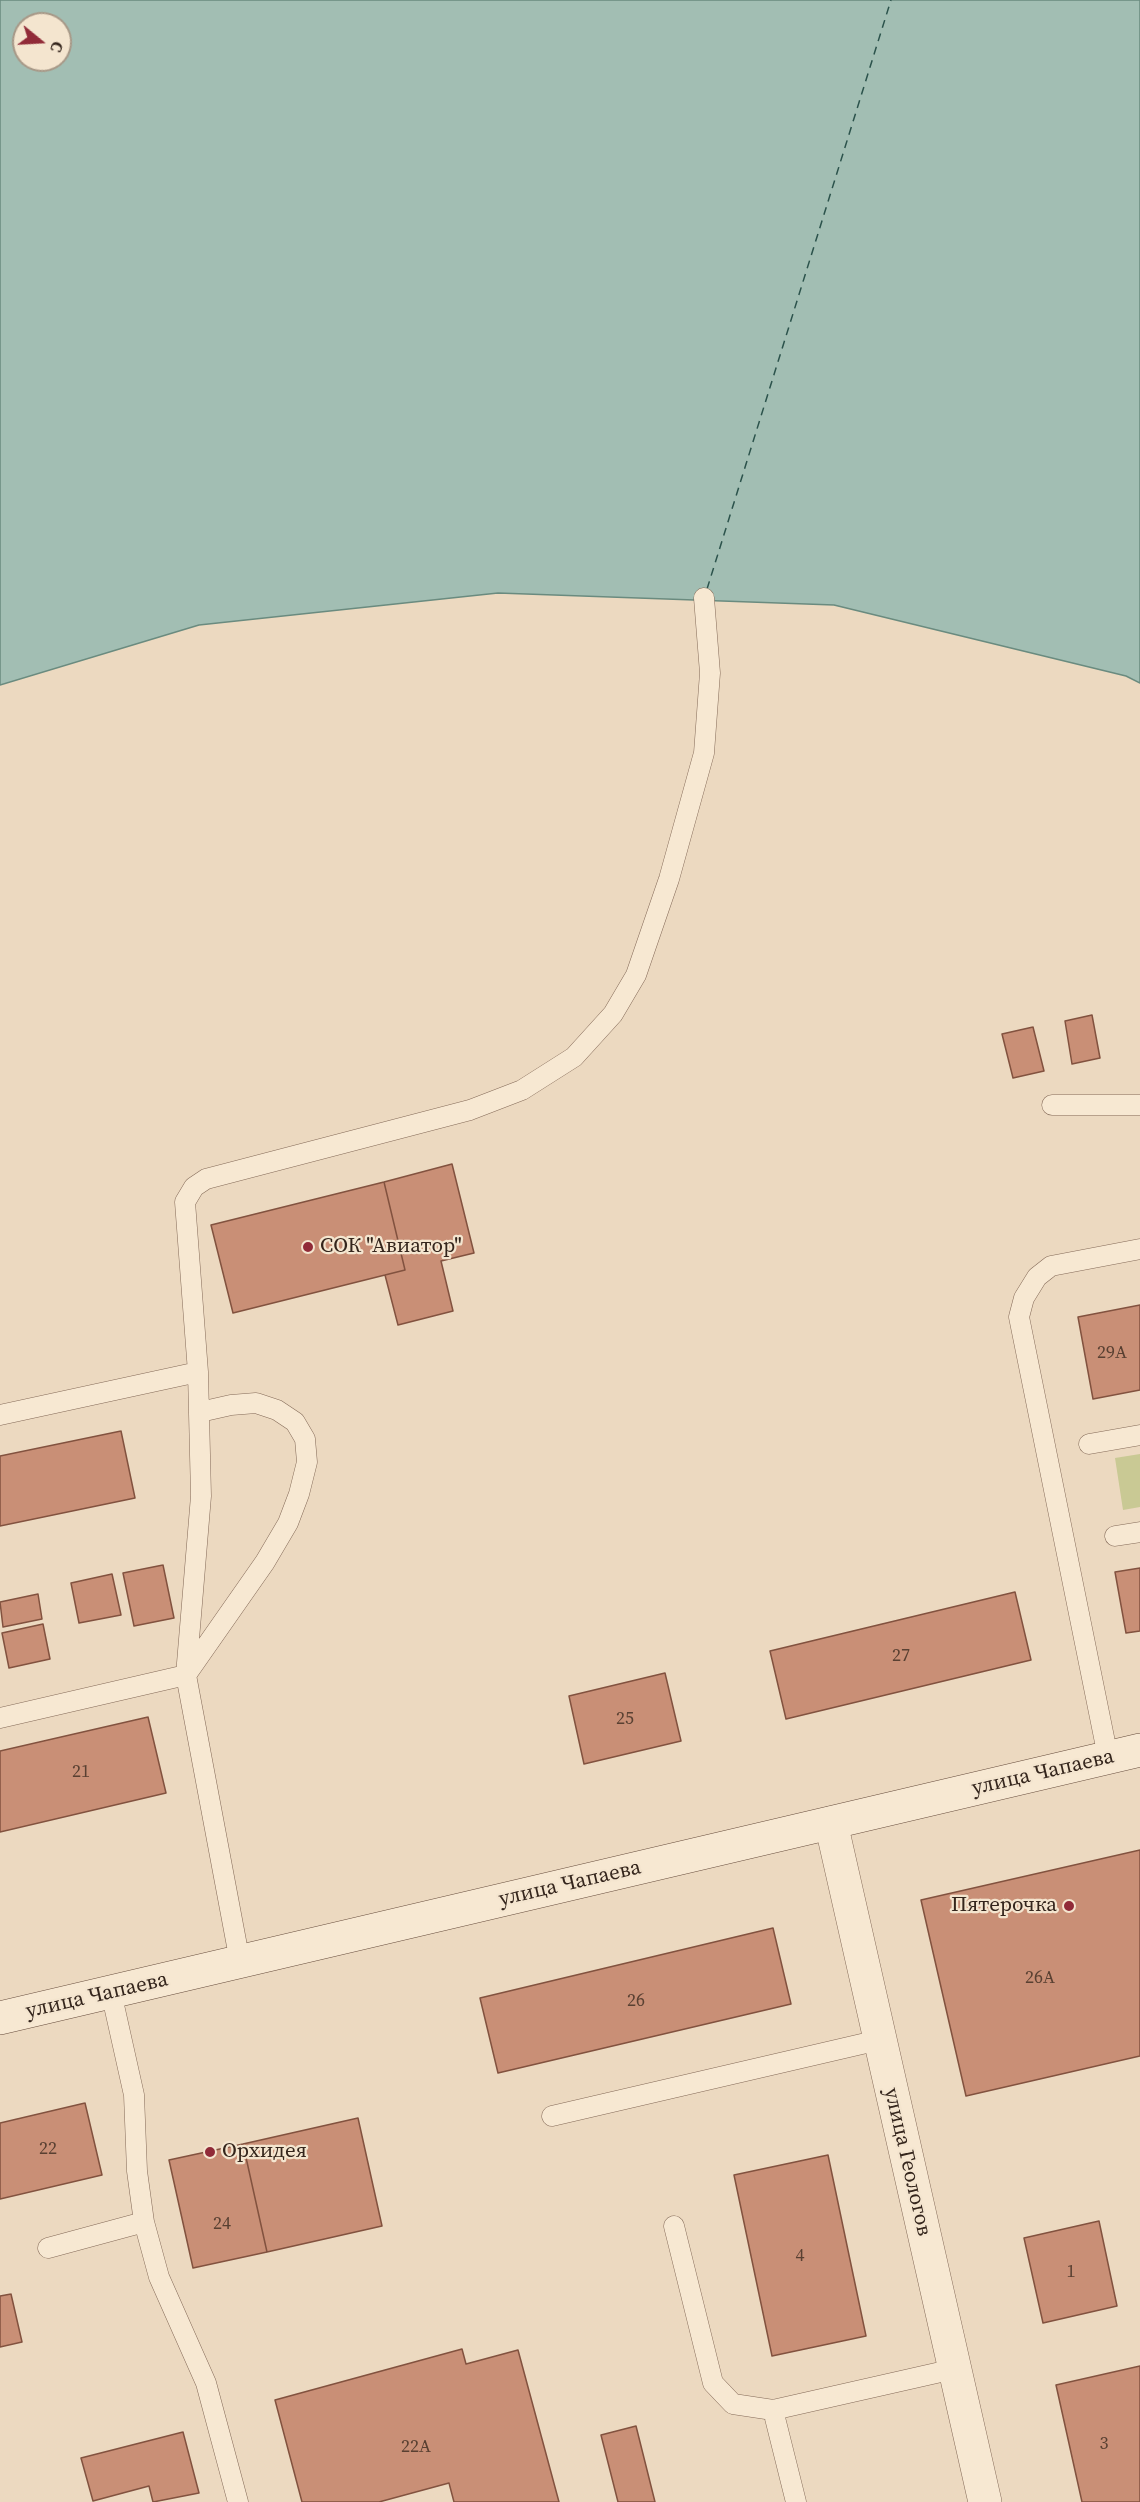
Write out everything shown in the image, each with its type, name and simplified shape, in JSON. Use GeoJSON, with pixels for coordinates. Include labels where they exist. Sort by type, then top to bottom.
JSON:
{"type":"FeatureCollection","features":[{"type":"Feature","properties":{"kind":"main road","name":"улица Чапаева"},"geometry":{"type":"LineString","coordinates":[[0,2018],[1140,1750]]}},
{"type":"Feature","properties":{"kind":"main road","name":"улица Геологов"},"geometry":{"type":"LineString","coordinates":[[831,1823],[985,2502]]}},
{"type":"Feature","properties":{"kind":"lane"},"geometry":{"type":"LineString","coordinates":[[240,1962],[186,1674],[201,1496],[198,1372],[185,1202],[194,1187],[206,1179],[470,1110],[522,1090],[574,1057],[613,1014],[636,975],[669,879],[704,753],[710,673],[704,598]]}},
{"type":"Feature","properties":{"kind":"lane"},"geometry":{"type":"LineString","coordinates":[[1052,1105],[1140,1106]]}},
{"type":"Feature","properties":{"kind":"lane"},"geometry":{"type":"LineString","coordinates":[[1108,1757],[1019,1317],[1024,1298],[1032,1284],[1051,1266],[1140,1249]]}},
{"type":"Feature","properties":{"kind":"lane"},"geometry":{"type":"LineString","coordinates":[[0,1415],[198,1372]]}},
{"type":"Feature","properties":{"kind":"lane"},"geometry":{"type":"LineString","coordinates":[[0,1718],[186,1674],[265,1562],[288,1523],[307,1462],[305,1439],[295,1422],[277,1410],[256,1403],[231,1405],[200,1412]]}},
{"type":"Feature","properties":{"kind":"lane"},"geometry":{"type":"LineString","coordinates":[[1089,1444],[1140,1435]]}},
{"type":"Feature","properties":{"kind":"lane"},"geometry":{"type":"LineString","coordinates":[[1115,1536],[1140,1532]]}},
{"type":"Feature","properties":{"kind":"lane"},"geometry":{"type":"LineString","coordinates":[[111,1992],[134,2095],[137,2171],[144,2222],[159,2277],[206,2383],[238,2502]]}},
{"type":"Feature","properties":{"kind":"lane"},"geometry":{"type":"LineString","coordinates":[[552,2116],[879,2040]]}},
{"type":"Feature","properties":{"kind":"lane"},"geometry":{"type":"LineString","coordinates":[[48,2248],[144,2222]]}},
{"type":"Feature","properties":{"kind":"lane"},"geometry":{"type":"LineString","coordinates":[[674,2226],[713,2383],[733,2404],[773,2410],[954,2369]]}},
{"type":"Feature","properties":{"kind":"lane"},"geometry":{"type":"LineString","coordinates":[[773,2410],[796,2502]]}},
{"type":"Feature","properties":{"kind":"green space"},"geometry":{"type":"Polygon","coordinates":[[[1140,1454],[1140,1507],[1123,1510],[1115,1458],[1140,1454]]]}},
{"type":"Feature","properties":{"kind":"shaded area"},"geometry":{"type":"Polygon","coordinates":[[[0,0],[1140,0],[1140,683],[1126,676],[834,605],[498,593],[199,625],[0,685],[0,0]]]}},
{"type":"Feature","properties":{"kind":"building"},"geometry":{"type":"Polygon","coordinates":[[[1092,1015],[1100,1058],[1072,1064],[1065,1021],[1092,1015]]]}},
{"type":"Feature","properties":{"kind":"building"},"geometry":{"type":"Polygon","coordinates":[[[1033,1027],[1044,1071],[1013,1078],[1002,1034],[1033,1027]]]}},
{"type":"Feature","properties":{"kind":"building"},"geometry":{"type":"Polygon","coordinates":[[[452,1164],[474,1253],[441,1261],[453,1311],[398,1325],[385,1275],[405,1270],[384,1182],[452,1164]]]}},
{"type":"Feature","properties":{"kind":"building","name":"СОК \"Авиатор\""},"geometry":{"type":"Polygon","coordinates":[[[384,1182],[405,1270],[233,1313],[211,1225],[384,1182]]]}},
{"type":"Feature","properties":{"kind":"building"},"geometry":{"type":"Polygon","coordinates":[[[1140,1305],[1140,1390],[1093,1399],[1078,1317],[1140,1305]]]}},
{"type":"Feature","properties":{"kind":"building"},"geometry":{"type":"Polygon","coordinates":[[[121,1431],[135,1498],[0,1526],[0,1456],[121,1431]]]}},
{"type":"Feature","properties":{"kind":"building"},"geometry":{"type":"Polygon","coordinates":[[[163,1565],[174,1618],[134,1626],[123,1573],[163,1565]]]}},
{"type":"Feature","properties":{"kind":"building"},"geometry":{"type":"Polygon","coordinates":[[[1140,1568],[1140,1631],[1126,1633],[1115,1572],[1140,1568]]]}},
{"type":"Feature","properties":{"kind":"building"},"geometry":{"type":"Polygon","coordinates":[[[112,1574],[121,1615],[79,1623],[71,1583],[112,1574]]]}},
{"type":"Feature","properties":{"kind":"building"},"geometry":{"type":"Polygon","coordinates":[[[1015,1592],[1031,1660],[786,1719],[770,1651],[1015,1592]]]}},
{"type":"Feature","properties":{"kind":"building"},"geometry":{"type":"Polygon","coordinates":[[[38,1594],[42,1619],[3,1627],[0,1602],[38,1594]]]}},
{"type":"Feature","properties":{"kind":"building"},"geometry":{"type":"Polygon","coordinates":[[[43,1624],[50,1659],[9,1668],[2,1633],[43,1624]]]}},
{"type":"Feature","properties":{"kind":"building"},"geometry":{"type":"Polygon","coordinates":[[[665,1673],[681,1741],[584,1764],[569,1696],[665,1673]]]}},
{"type":"Feature","properties":{"kind":"building"},"geometry":{"type":"Polygon","coordinates":[[[148,1717],[166,1793],[0,1832],[0,1751],[148,1717]]]}},
{"type":"Feature","properties":{"kind":"building"},"geometry":{"type":"Polygon","coordinates":[[[1140,1850],[1140,2056],[966,2096],[921,1900],[1140,1850]]]}},
{"type":"Feature","properties":{"kind":"building"},"geometry":{"type":"Polygon","coordinates":[[[773,1928],[791,2004],[498,2073],[480,1998],[773,1928]]]}},
{"type":"Feature","properties":{"kind":"building"},"geometry":{"type":"Polygon","coordinates":[[[85,2103],[102,2175],[0,2199],[0,2123],[85,2103]]]}},
{"type":"Feature","properties":{"kind":"building"},"geometry":{"type":"Polygon","coordinates":[[[358,2118],[382,2226],[267,2252],[243,2144],[358,2118]]]}},
{"type":"Feature","properties":{"kind":"building"},"geometry":{"type":"Polygon","coordinates":[[[243,2144],[267,2252],[193,2268],[169,2160],[243,2144]]]}},
{"type":"Feature","properties":{"kind":"building"},"geometry":{"type":"Polygon","coordinates":[[[828,2155],[866,2336],[772,2356],[734,2175],[828,2155]]]}},
{"type":"Feature","properties":{"kind":"building"},"geometry":{"type":"Polygon","coordinates":[[[1099,2221],[1117,2306],[1043,2323],[1024,2238],[1099,2221]]]}},
{"type":"Feature","properties":{"kind":"building"},"geometry":{"type":"Polygon","coordinates":[[[11,2294],[22,2342],[0,2347],[0,2296],[11,2294]]]}},
{"type":"Feature","properties":{"kind":"building"},"geometry":{"type":"Polygon","coordinates":[[[462,2349],[466,2364],[518,2350],[559,2502],[454,2502],[449,2483],[379,2502],[302,2502],[275,2400],[462,2349]]]}},
{"type":"Feature","properties":{"kind":"building"},"geometry":{"type":"Polygon","coordinates":[[[1140,2366],[1140,2502],[1082,2502],[1056,2385],[1140,2366]]]}},
{"type":"Feature","properties":{"kind":"building"},"geometry":{"type":"Polygon","coordinates":[[[636,2426],[655,2502],[618,2502],[601,2435],[636,2426]]]}},
{"type":"Feature","properties":{"kind":"building"},"geometry":{"type":"Polygon","coordinates":[[[183,2432],[199,2493],[153,2502],[149,2486],[93,2501],[81,2458],[183,2432]]]}},
{"type":"Feature","properties":{"kind":"ferry route"},"geometry":{"type":"LineString","coordinates":[[707,589],[891,0]]}},
{"type":"Feature","properties":{"kind":"place","name":"СОК \"Авиатор\""},"geometry":{"type":"Point","coordinates":[308,1247]}},
{"type":"Feature","properties":{"kind":"place","name":"Пятерочка"},"geometry":{"type":"Point","coordinates":[1069,1906]}},
{"type":"Feature","properties":{"kind":"place","name":"Орхидея"},"geometry":{"type":"Point","coordinates":[210,2152]}}]}
